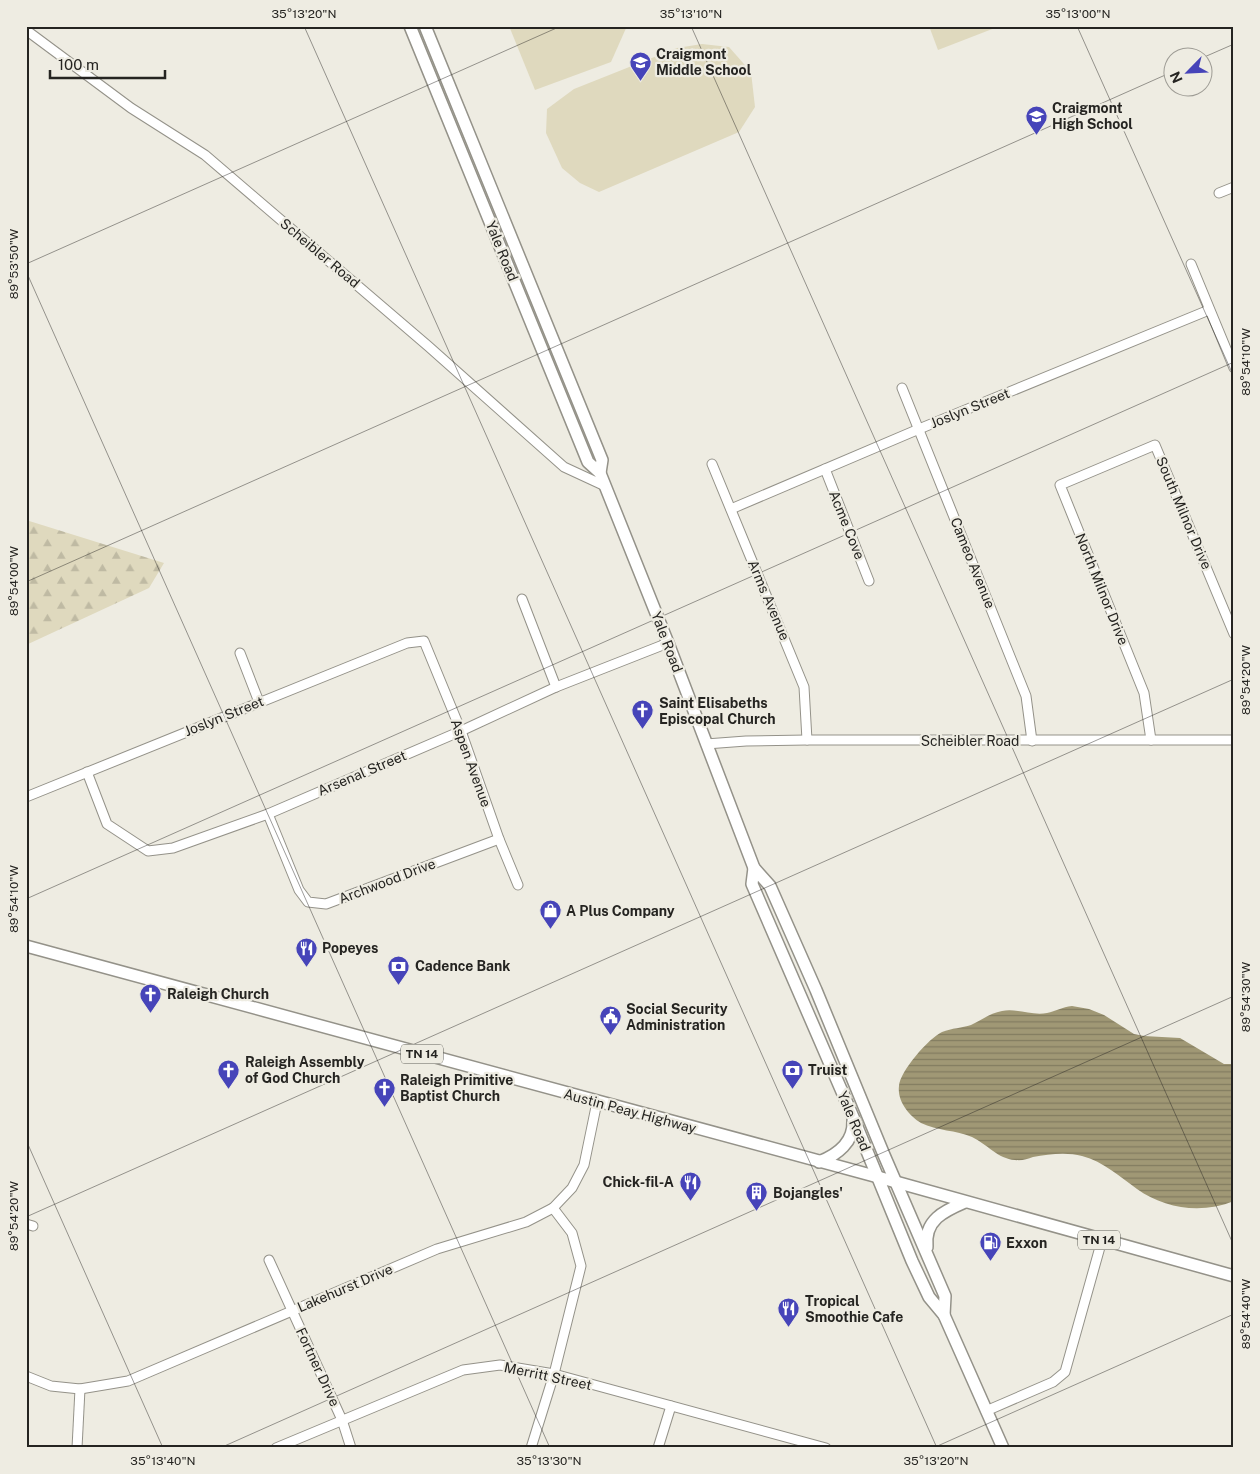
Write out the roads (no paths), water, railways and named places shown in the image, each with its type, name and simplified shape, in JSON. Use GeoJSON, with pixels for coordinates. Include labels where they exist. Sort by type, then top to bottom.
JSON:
{"type":"FeatureCollection","features":[{"type":"Feature","properties":{"kind":"main road","name":"Yale Road"},"geometry":{"type":"LineString","coordinates":[[410,26],[588,462],[600,473],[668,643],[754,868],[770,886],[928,1254],[945,1296],[944,1315]]}},
{"type":"Feature","properties":{"kind":"main road","name":"Yale Road"},"geometry":{"type":"LineString","coordinates":[[425,26],[602,460],[600,473]]}},
{"type":"Feature","properties":{"kind":"main road","name":"Yale Road"},"geometry":{"type":"LineString","coordinates":[[754,868],[752,884],[853,1117],[912,1261],[929,1297],[944,1315],[1003,1448]]}},
{"type":"Feature","properties":{"kind":"main road","name":"Austin Peay Highway"},"geometry":{"type":"LineString","coordinates":[[26,946],[878,1177],[1234,1276]]}},
{"type":"Feature","properties":{"kind":"main road"},"geometry":{"type":"LineString","coordinates":[[819,1162],[830,1158],[849,1140],[854,1130],[853,1117]]}},
{"type":"Feature","properties":{"kind":"main road"},"geometry":{"type":"LineString","coordinates":[[928,1254],[927,1231],[932,1222],[947,1211],[965,1202]]}},
{"type":"Feature","properties":{"kind":"street","name":"Scheibler Road"},"geometry":{"type":"LineString","coordinates":[[26,30],[131,108],[204,155],[428,346],[564,467],[605,486]]}},
{"type":"Feature","properties":{"kind":"street"},"geometry":{"type":"LineString","coordinates":[[1219,193],[1234,187]]}},
{"type":"Feature","properties":{"kind":"street"},"geometry":{"type":"LineString","coordinates":[[1191,264],[1234,368]]}},
{"type":"Feature","properties":{"kind":"street","name":"Joslyn Street"},"geometry":{"type":"LineString","coordinates":[[731,509],[919,429],[1209,310]]}},
{"type":"Feature","properties":{"kind":"street","name":"Cameo Avenue"},"geometry":{"type":"LineString","coordinates":[[902,388],[1026,696],[1032,741]]}},
{"type":"Feature","properties":{"kind":"street","name":"South Milnor Drive"},"geometry":{"type":"LineString","coordinates":[[1103,466],[1155,445],[1234,634]]}},
{"type":"Feature","properties":{"kind":"street","name":"Arms Avenue"},"geometry":{"type":"LineString","coordinates":[[712,464],[804,686],[807,740]]}},
{"type":"Feature","properties":{"kind":"street","name":"North Milnor Drive"},"geometry":{"type":"LineString","coordinates":[[1103,466],[1060,485],[1144,693],[1151,740]]}},
{"type":"Feature","properties":{"kind":"street","name":"Acme Cove"},"geometry":{"type":"LineString","coordinates":[[824,469],[870,581]]}},
{"type":"Feature","properties":{"kind":"street"},"geometry":{"type":"LineString","coordinates":[[522,599],[556,687]]}},
{"type":"Feature","properties":{"kind":"street","name":"Joslyn Street"},"geometry":{"type":"LineString","coordinates":[[26,797],[407,643],[424,641]]}},
{"type":"Feature","properties":{"kind":"street","name":"Aspen Avenue"},"geometry":{"type":"LineString","coordinates":[[424,641],[461,731],[499,839],[518,885]]}},
{"type":"Feature","properties":{"kind":"street","name":"Arsenal Street"},"geometry":{"type":"LineString","coordinates":[[87,772],[107,824],[148,851],[173,848],[268,814],[461,731],[556,687],[668,643]]}},
{"type":"Feature","properties":{"kind":"street"},"geometry":{"type":"LineString","coordinates":[[240,653],[259,702]]}},
{"type":"Feature","properties":{"kind":"street","name":"Scheibler Road"},"geometry":{"type":"LineString","coordinates":[[706,744],[807,740],[1234,740]]}},
{"type":"Feature","properties":{"kind":"street","name":"Archwood Drive"},"geometry":{"type":"LineString","coordinates":[[268,814],[299,890],[308,902],[326,904],[499,839]]}},
{"type":"Feature","properties":{"kind":"street","name":"Lakehurst Drive"},"geometry":{"type":"LineString","coordinates":[[26,1376],[51,1386],[80,1389],[128,1381],[437,1249],[526,1222],[553,1208],[572,1188],[584,1165],[597,1102]]}},
{"type":"Feature","properties":{"kind":"street"},"geometry":{"type":"LineString","coordinates":[[531,1448],[554,1374],[581,1266],[572,1233],[553,1208]]}},
{"type":"Feature","properties":{"kind":"street"},"geometry":{"type":"LineString","coordinates":[[986,1411],[1053,1382],[1065,1372],[1102,1240]]}},
{"type":"Feature","properties":{"kind":"street","name":"Fortner Drive"},"geometry":{"type":"LineString","coordinates":[[269,1260],[342,1420],[351,1448]]}},
{"type":"Feature","properties":{"kind":"street","name":"Merritt Street"},"geometry":{"type":"LineString","coordinates":[[276,1448],[463,1370],[500,1365],[554,1374],[826,1448]]}},
{"type":"Feature","properties":{"kind":"street"},"geometry":{"type":"LineString","coordinates":[[77,1448],[80,1389]]}},
{"type":"Feature","properties":{"kind":"street"},"geometry":{"type":"LineString","coordinates":[[658,1448],[671,1406]]}},
{"type":"Feature","properties":{"kind":"place","name":"Craigmont Middle School"},"geometry":{"type":"Point","coordinates":[640,81]}},
{"type":"Feature","properties":{"kind":"place","name":"Craigmont High School"},"geometry":{"type":"Point","coordinates":[1036,135]}},
{"type":"Feature","properties":{"kind":"place","name":"Saint Elisabeths Episcopal Church"},"geometry":{"type":"Point","coordinates":[643,730]}},
{"type":"Feature","properties":{"kind":"place","name":"A Plus Company"},"geometry":{"type":"Point","coordinates":[550,930]}},
{"type":"Feature","properties":{"kind":"place","name":"Popeyes"},"geometry":{"type":"Point","coordinates":[306,967]}},
{"type":"Feature","properties":{"kind":"place","name":"Cadence Bank"},"geometry":{"type":"Point","coordinates":[399,985]}},
{"type":"Feature","properties":{"kind":"place","name":"Raleigh Church"},"geometry":{"type":"Point","coordinates":[151,1013]}},
{"type":"Feature","properties":{"kind":"place","name":"Social Security Administration"},"geometry":{"type":"Point","coordinates":[610,1036]}},
{"type":"Feature","properties":{"kind":"place","name":"Raleigh Assembly of God Church"},"geometry":{"type":"Point","coordinates":[229,1089]}},
{"type":"Feature","properties":{"kind":"place","name":"Truist"},"geometry":{"type":"Point","coordinates":[792,1089]}},
{"type":"Feature","properties":{"kind":"place","name":"Raleigh Primitive Baptist Church"},"geometry":{"type":"Point","coordinates":[384,1107]}},
{"type":"Feature","properties":{"kind":"place","name":"Chick-fil-A"},"geometry":{"type":"Point","coordinates":[690,1201]}},
{"type":"Feature","properties":{"kind":"place","name":"Bojangles'"},"geometry":{"type":"Point","coordinates":[757,1212]}},
{"type":"Feature","properties":{"kind":"place","name":"Exxon"},"geometry":{"type":"Point","coordinates":[990,1262]}},
{"type":"Feature","properties":{"kind":"place","name":"Tropical Smoothie Cafe"},"geometry":{"type":"Point","coordinates":[789,1328]}}]}
